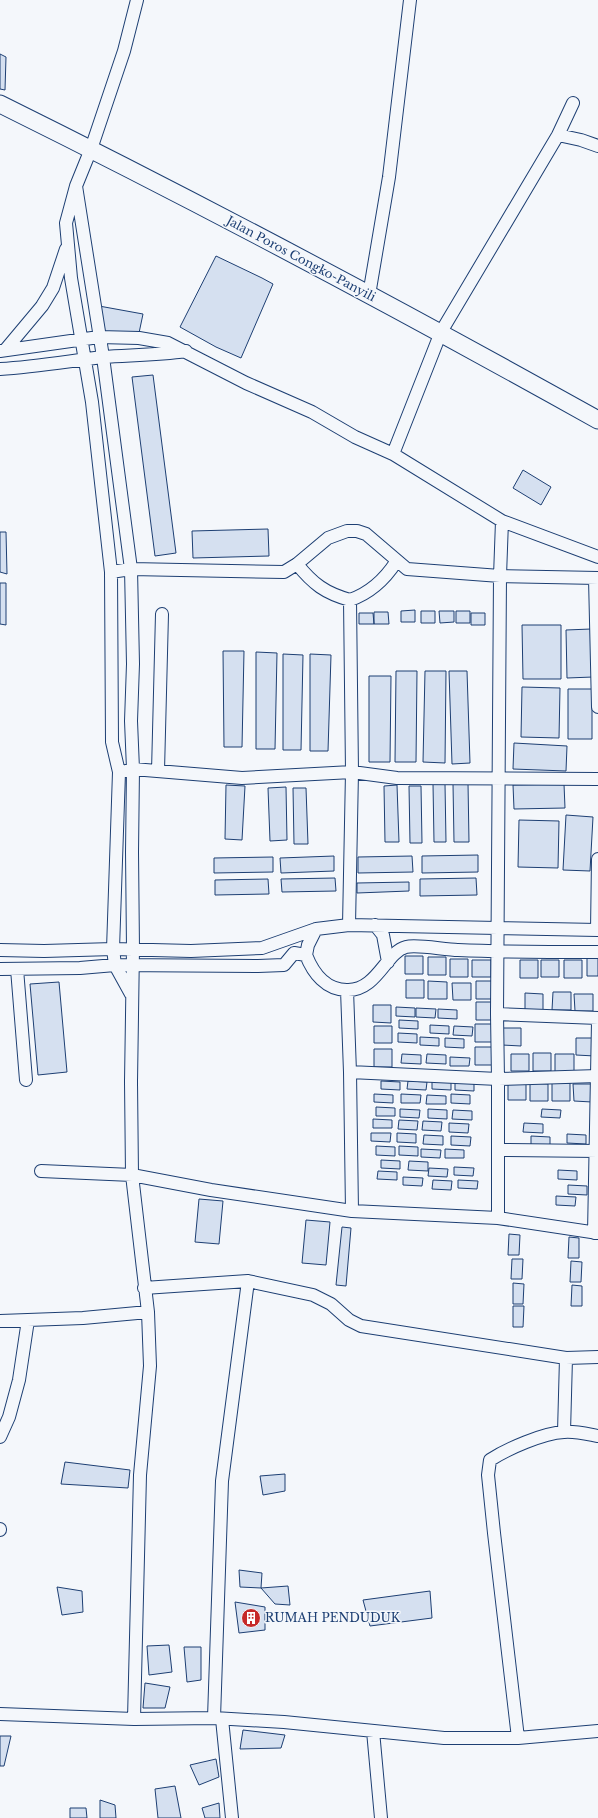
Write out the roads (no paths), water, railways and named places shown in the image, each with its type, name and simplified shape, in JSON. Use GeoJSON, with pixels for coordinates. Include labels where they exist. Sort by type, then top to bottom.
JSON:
{"type":"FeatureCollection","features":[{"type":"Feature","properties":{"kind":"main road","name":"Jalan Poros Congko-Panyili"},"geometry":{"type":"LineString","coordinates":[[0,104],[91,149],[441,332],[598,420]]}},
{"type":"Feature","properties":{"kind":"street"},"geometry":{"type":"LineString","coordinates":[[132,996],[115,965],[113,949],[119,772],[112,742],[111,572],[106,513],[86,360],[81,340],[67,245],[66,223],[76,186],[91,149],[124,51],[137,0]]}},
{"type":"Feature","properties":{"kind":"street"},"geometry":{"type":"LineString","coordinates":[[369,295],[389,177],[410,0]]}},
{"type":"Feature","properties":{"kind":"street"},"geometry":{"type":"LineString","coordinates":[[392,454],[441,332],[558,135],[573,103]]}},
{"type":"Feature","properties":{"kind":"street"},"geometry":{"type":"LineString","coordinates":[[558,135],[581,140],[598,146]]}},
{"type":"Feature","properties":{"kind":"street"},"geometry":{"type":"LineString","coordinates":[[76,186],[103,358],[131,569],[133,664],[131,721],[133,769],[132,1175],[148,1312],[150,1366],[140,1475],[134,1719]]}},
{"type":"Feature","properties":{"kind":"street"},"geometry":{"type":"LineString","coordinates":[[3,350],[42,306],[53,288],[67,245]]}},
{"type":"Feature","properties":{"kind":"street"},"geometry":{"type":"LineString","coordinates":[[3,350],[100,338],[139,338],[168,343],[246,383],[312,412],[355,438],[392,454],[502,521],[598,557]]}},
{"type":"Feature","properties":{"kind":"street"},"geometry":{"type":"LineString","coordinates":[[0,369],[186,351]]}},
{"type":"Feature","properties":{"kind":"street"},"geometry":{"type":"LineString","coordinates":[[498,1218],[498,778],[502,521]]}},
{"type":"Feature","properties":{"kind":"street"},"geometry":{"type":"LineString","coordinates":[[111,572],[131,569],[277,573],[290,569],[328,538],[347,531],[357,531],[366,534],[396,562],[407,569],[500,576],[597,578],[598,707]]}},
{"type":"Feature","properties":{"kind":"street"},"geometry":{"type":"LineString","coordinates":[[297,564],[312,582],[329,592],[350,600],[367,592],[387,574],[396,562]]}},
{"type":"Feature","properties":{"kind":"street"},"geometry":{"type":"LineString","coordinates":[[350,600],[352,772],[350,925]]}},
{"type":"Feature","properties":{"kind":"street"},"geometry":{"type":"LineString","coordinates":[[158,771],[162,614]]}},
{"type":"Feature","properties":{"kind":"street"},"geometry":{"type":"LineString","coordinates":[[119,772],[133,769],[242,778],[352,772],[397,778],[598,779]]}},
{"type":"Feature","properties":{"kind":"street"},"geometry":{"type":"LineString","coordinates":[[0,950],[44,951],[133,949],[191,951],[262,948],[316,929],[350,925],[597,930],[598,859]]}},
{"type":"Feature","properties":{"kind":"street"},"geometry":{"type":"LineString","coordinates":[[375,926],[383,935],[388,962]]}},
{"type":"Feature","properties":{"kind":"street"},"geometry":{"type":"LineString","coordinates":[[316,929],[308,945],[306,955],[311,968],[320,979],[336,989],[347,990],[367,983],[382,970],[401,948],[408,946],[458,950],[598,952]]}},
{"type":"Feature","properties":{"kind":"street"},"geometry":{"type":"LineString","coordinates":[[0,969],[80,968],[115,965],[284,965],[294,954],[306,955]]}},
{"type":"Feature","properties":{"kind":"street"},"geometry":{"type":"LineString","coordinates":[[17,969],[26,1080]]}},
{"type":"Feature","properties":{"kind":"street"},"geometry":{"type":"LineString","coordinates":[[347,990],[352,1211]]}},
{"type":"Feature","properties":{"kind":"street"},"geometry":{"type":"LineString","coordinates":[[497,1014],[598,1018]]}},
{"type":"Feature","properties":{"kind":"street"},"geometry":{"type":"LineString","coordinates":[[41,1171],[132,1175],[211,1190],[352,1211],[498,1218],[596,1233],[598,1022]]}},
{"type":"Feature","properties":{"kind":"street"},"geometry":{"type":"LineString","coordinates":[[350,1072],[498,1079],[598,1076]]}},
{"type":"Feature","properties":{"kind":"street"},"geometry":{"type":"LineString","coordinates":[[498,1150],[597,1151]]}},
{"type":"Feature","properties":{"kind":"street"},"geometry":{"type":"LineString","coordinates":[[144,1288],[248,1281],[313,1295],[331,1304],[349,1320],[361,1326],[566,1358],[598,1357]]}},
{"type":"Feature","properties":{"kind":"street"},"geometry":{"type":"LineString","coordinates":[[232,1818],[218,1718],[222,1481],[248,1281]]}},
{"type":"Feature","properties":{"kind":"street"},"geometry":{"type":"LineString","coordinates":[[0,1321],[83,1318],[148,1312]]}},
{"type":"Feature","properties":{"kind":"street"},"geometry":{"type":"LineString","coordinates":[[0,1437],[9,1417],[19,1380],[28,1320]]}},
{"type":"Feature","properties":{"kind":"street"},"geometry":{"type":"LineString","coordinates":[[564,1432],[566,1358]]}},
{"type":"Feature","properties":{"kind":"street"},"geometry":{"type":"LineString","coordinates":[[518,1738],[493,1526],[488,1475],[490,1460],[504,1451],[547,1435],[564,1432],[598,1436]]}},
{"type":"Feature","properties":{"kind":"street"},"geometry":{"type":"LineString","coordinates":[[0,1714],[134,1719],[218,1718],[284,1722],[444,1738],[518,1738],[598,1731]]}},
{"type":"Feature","properties":{"kind":"street"},"geometry":{"type":"LineString","coordinates":[[373,1731],[381,1818]]}},
{"type":"Feature","properties":{"kind":"place","name":"RUMAH PENDUDUK"},"geometry":{"type":"Point","coordinates":[251,1618]}}]}
